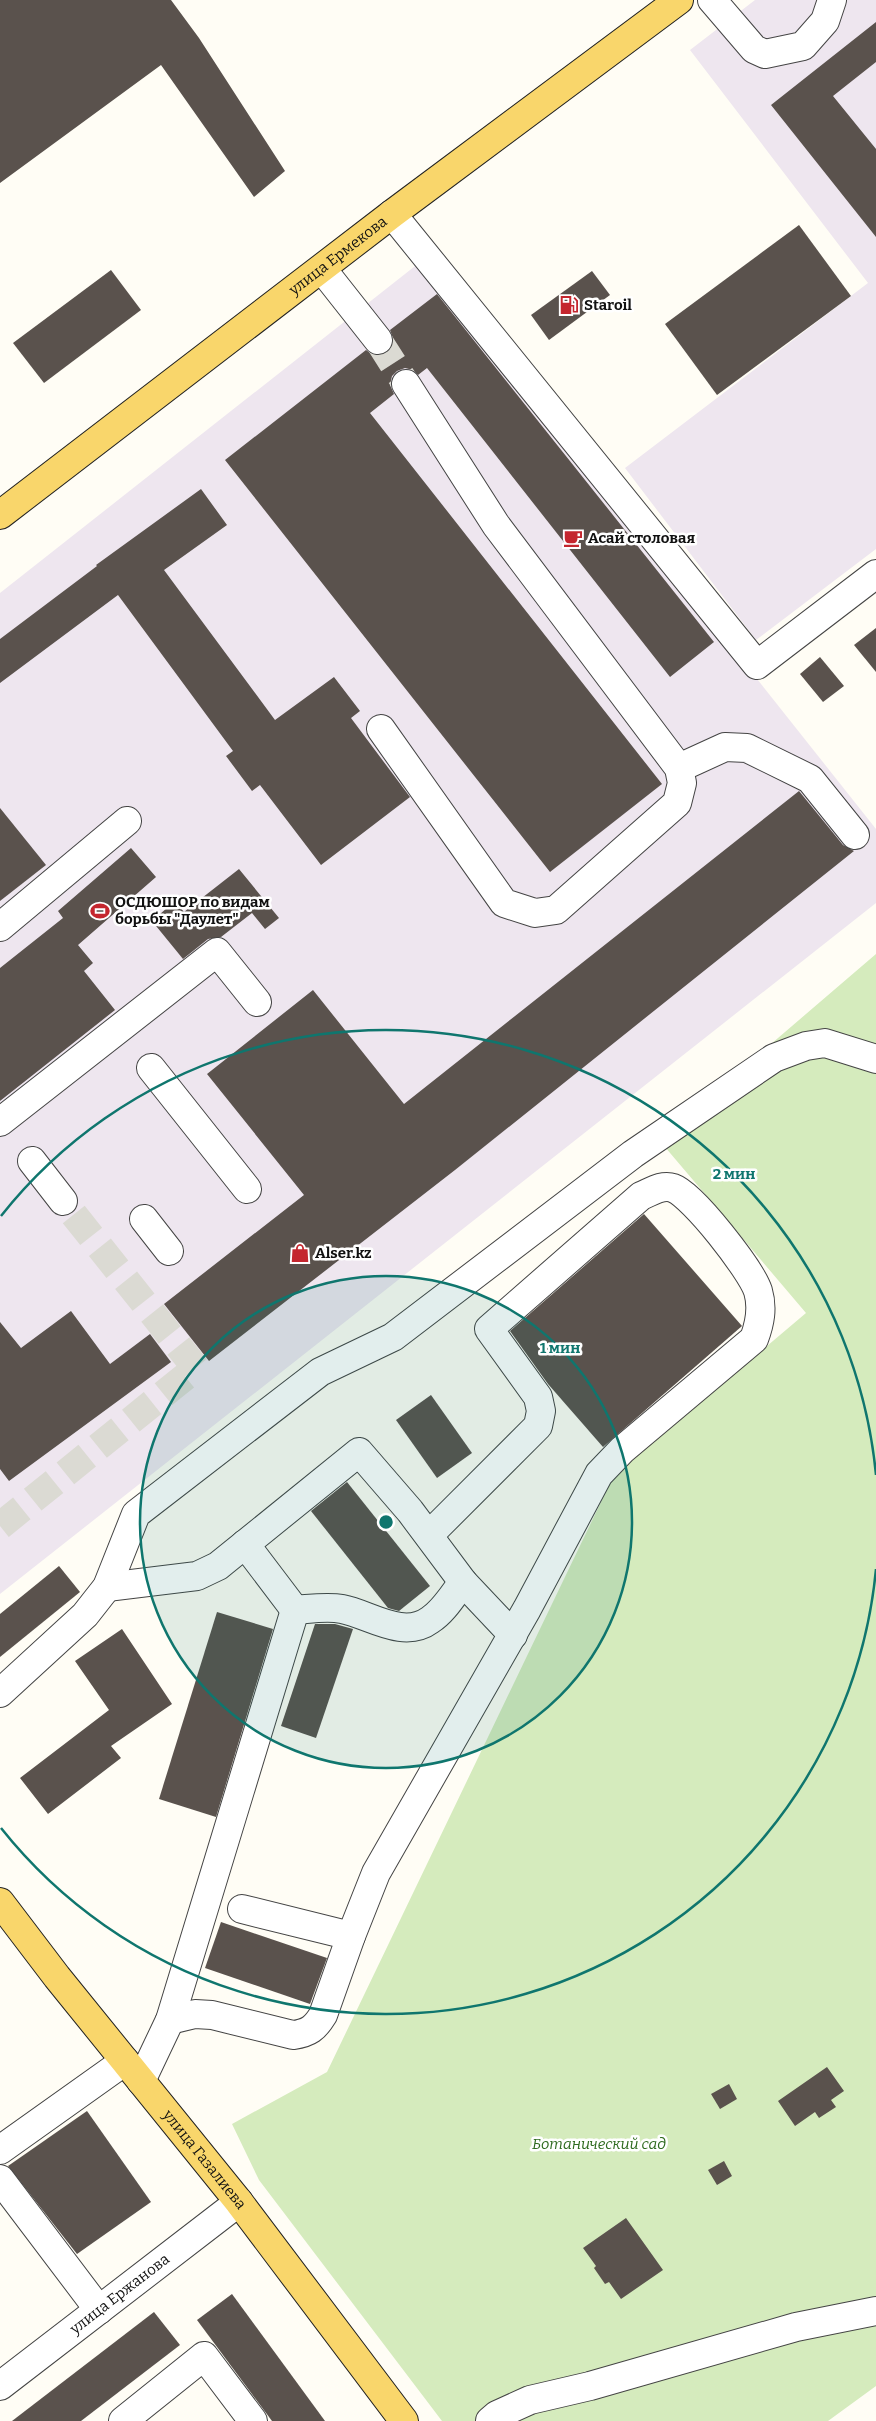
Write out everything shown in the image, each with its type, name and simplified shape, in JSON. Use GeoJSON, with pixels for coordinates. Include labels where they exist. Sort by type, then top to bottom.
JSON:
{"type":"FeatureCollection","features":[{"type":"Feature","properties":{"kind":"main road","name":"улица Ермекова"},"geometry":{"type":"LineString","coordinates":[[1,514],[392,214],[679,0]]}},
{"type":"Feature","properties":{"kind":"main road","name":"улица Газалиева"},"geometry":{"type":"LineString","coordinates":[[4,1915],[239,2202],[404,2421]]}},
{"type":"Feature","properties":{"kind":"street"},"geometry":{"type":"LineString","coordinates":[[712,0],[754,49],[765,54],[803,46],[825,22],[832,0]]}},
{"type":"Feature","properties":{"kind":"street"},"geometry":{"type":"LineString","coordinates":[[392,214],[757,664],[876,574]]}},
{"type":"Feature","properties":{"kind":"street"},"geometry":{"type":"LineString","coordinates":[[322,268],[378,340]]}},
{"type":"Feature","properties":{"kind":"street"},"geometry":{"type":"LineString","coordinates":[[381,729],[504,903],[535,913],[556,910],[677,803],[682,783],[679,768],[496,525],[406,384]]}},
{"type":"Feature","properties":{"kind":"street"},"geometry":{"type":"LineString","coordinates":[[679,768],[725,747],[747,748],[810,779],[855,835]]}},
{"type":"Feature","properties":{"kind":"street"},"geometry":{"type":"LineString","coordinates":[[0,927],[128,821]]}},
{"type":"Feature","properties":{"kind":"street"},"geometry":{"type":"LineString","coordinates":[[0,1122],[217,952],[257,1002]]}},
{"type":"Feature","properties":{"kind":"street"},"geometry":{"type":"LineString","coordinates":[[0,1693],[6,1685],[85,1615],[108,1587],[136,1514],[320,1372],[393,1338],[633,1154],[774,1058],[806,1046],[826,1043],[876,1058]]}},
{"type":"Feature","properties":{"kind":"street"},"geometry":{"type":"LineString","coordinates":[[151,1068],[247,1189]]}},
{"type":"Feature","properties":{"kind":"street"},"geometry":{"type":"LineString","coordinates":[[32,1161],[63,1201]]}},
{"type":"Feature","properties":{"kind":"street"},"geometry":{"type":"LineString","coordinates":[[170,2020],[195,2014],[212,2015],[293,2035],[306,2033],[316,2026],[323,2015],[351,1936],[376,1874],[513,1635],[599,1474],[622,1450],[754,1339],[760,1325],[761,1311],[758,1290],[743,1266],[707,1218],[686,1196],[673,1188],[660,1188],[641,1196],[489,1329],[538,1397],[541,1411],[538,1426],[428,1535]]}},
{"type":"Feature","properties":{"kind":"street"},"geometry":{"type":"LineString","coordinates":[[144,1219],[169,1251]]}},
{"type":"Feature","properties":{"kind":"street"},"geometry":{"type":"LineString","coordinates":[[108,1587],[197,1576],[218,1566],[359,1452],[428,1535],[463,1582],[513,1635]]}},
{"type":"Feature","properties":{"kind":"street"},"geometry":{"type":"LineString","coordinates":[[246,1544],[295,1610]]}},
{"type":"Feature","properties":{"kind":"street"},"geometry":{"type":"LineString","coordinates":[[295,1610],[341,1609],[396,1626],[407,1628],[420,1626],[431,1620],[443,1608],[463,1582]]}},
{"type":"Feature","properties":{"kind":"street"},"geometry":{"type":"LineString","coordinates":[[0,2150],[133,2071],[170,2020],[295,1610]]}},
{"type":"Feature","properties":{"kind":"street"},"geometry":{"type":"LineString","coordinates":[[242,1909],[351,1936]]}},
{"type":"Feature","properties":{"kind":"street"},"geometry":{"type":"LineString","coordinates":[[0,2179],[99,2310]]}},
{"type":"Feature","properties":{"kind":"street","name":"улица Ержанова"},"geometry":{"type":"LineString","coordinates":[[0,2386],[239,2202]]}},
{"type":"Feature","properties":{"kind":"street"},"geometry":{"type":"LineString","coordinates":[[490,2421],[497,2415],[530,2400],[590,2386],[796,2326],[876,2310]]}},
{"type":"Feature","properties":{"kind":"street"},"geometry":{"type":"LineString","coordinates":[[123,2421],[204,2356],[253,2421]]}},
{"type":"Feature","properties":{"kind":"shaded area"},"geometry":{"type":"Polygon","coordinates":[[[755,0],[876,0],[876,549],[756,640],[625,468],[868,283],[690,50],[755,0]]]}},
{"type":"Feature","properties":{"kind":"shaded area"},"geometry":{"type":"Polygon","coordinates":[[[424,259],[876,829],[876,903],[0,1594],[0,593],[424,259]]]}},
{"type":"Feature","properties":{"kind":"green space","name":"Ботанический сад"},"geometry":{"type":"Polygon","coordinates":[[[876,954],[876,2386],[828,2421],[442,2421],[259,2180],[232,2124],[327,2072],[614,1475],[806,1313],[659,1140],[876,954]]]}},
{"type":"Feature","properties":{"kind":"building"},"geometry":{"type":"Polygon","coordinates":[[[0,0],[171,0],[199,38],[285,171],[254,197],[161,65],[0,183],[0,0]]]}},
{"type":"Feature","properties":{"kind":"building"},"geometry":{"type":"Polygon","coordinates":[[[876,22],[876,62],[833,96],[876,149],[876,237],[771,105],[876,22]]]}},
{"type":"Feature","properties":{"kind":"building"},"geometry":{"type":"Polygon","coordinates":[[[799,225],[851,296],[717,395],[665,324],[799,225]]]}},
{"type":"Feature","properties":{"kind":"building"},"geometry":{"type":"Polygon","coordinates":[[[111,270],[141,310],[44,383],[13,343],[111,270]]]}},
{"type":"Feature","properties":{"kind":"building"},"geometry":{"type":"Polygon","coordinates":[[[592,271],[610,295],[549,340],[531,315],[592,271]]]}},
{"type":"Feature","properties":{"kind":"building"},"geometry":{"type":"Polygon","coordinates":[[[437,294],[714,642],[670,677],[427,368],[418,375],[413,370],[405,368],[397,371],[392,376],[390,385],[394,394],[370,413],[662,784],[550,872],[225,460],[366,350],[373,355],[387,353],[393,345],[390,330],[437,294]]]}},
{"type":"Feature","properties":{"kind":"building"},"geometry":{"type":"Polygon","coordinates":[[[201,489],[227,525],[164,570],[275,720],[334,677],[360,711],[351,718],[410,797],[321,865],[260,785],[252,791],[226,756],[233,751],[118,595],[0,683],[0,639],[96,565],[201,489]]]}},
{"type":"Feature","properties":{"kind":"building"},"geometry":{"type":"Polygon","coordinates":[[[876,628],[876,672],[854,645],[876,628]]]}},
{"type":"Feature","properties":{"kind":"building"},"geometry":{"type":"Polygon","coordinates":[[[820,657],[844,686],[823,702],[800,674],[820,657]]]}},
{"type":"Feature","properties":{"kind":"building"},"geometry":{"type":"Polygon","coordinates":[[[799,791],[843,845],[854,851],[455,1170],[209,1361],[164,1304],[304,1195],[207,1074],[313,990],[404,1104],[799,791]]]}},
{"type":"Feature","properties":{"kind":"building"},"geometry":{"type":"Polygon","coordinates":[[[0,808],[46,865],[0,901],[0,808]]]}},
{"type":"Feature","properties":{"kind":"building"},"geometry":{"type":"Polygon","coordinates":[[[131,848],[156,877],[78,945],[93,963],[84,971],[115,1010],[0,1101],[0,968],[63,918],[58,911],[131,848]]]}},
{"type":"Feature","properties":{"kind":"building"},"geometry":{"type":"Polygon","coordinates":[[[239,869],[279,918],[265,929],[252,913],[221,937],[208,939],[183,959],[152,921],[175,901],[184,912],[239,869]]]}},
{"type":"Feature","properties":{"kind":"building"},"geometry":{"type":"Polygon","coordinates":[[[644,1214],[742,1326],[603,1447],[548,1384],[510,1331],[644,1214]]]}},
{"type":"Feature","properties":{"kind":"building"},"geometry":{"type":"Polygon","coordinates":[[[71,1311],[110,1364],[150,1334],[171,1362],[9,1481],[0,1469],[0,1322],[21,1348],[71,1311]]]}},
{"type":"Feature","properties":{"kind":"building"},"geometry":{"type":"Polygon","coordinates":[[[431,1395],[472,1453],[437,1478],[396,1420],[431,1395]]]}},
{"type":"Feature","properties":{"kind":"building"},"geometry":{"type":"Polygon","coordinates":[[[347,1482],[430,1586],[399,1611],[388,1608],[311,1511],[347,1482]]]}},
{"type":"Feature","properties":{"kind":"building"},"geometry":{"type":"Polygon","coordinates":[[[59,1566],[80,1592],[0,1657],[0,1614],[59,1566]]]}},
{"type":"Feature","properties":{"kind":"building"},"geometry":{"type":"Polygon","coordinates":[[[217,1612],[273,1629],[216,1817],[159,1799],[217,1612]]]}},
{"type":"Feature","properties":{"kind":"building"},"geometry":{"type":"Polygon","coordinates":[[[315,1624],[335,1624],[353,1629],[316,1738],[281,1726],[315,1624]]]}},
{"type":"Feature","properties":{"kind":"building"},"geometry":{"type":"Polygon","coordinates":[[[122,1629],[172,1704],[111,1746],[121,1758],[48,1814],[20,1778],[109,1710],[75,1661],[122,1629]]]}},
{"type":"Feature","properties":{"kind":"building"},"geometry":{"type":"Polygon","coordinates":[[[221,1922],[327,1958],[310,2004],[205,1968],[221,1922]]]}},
{"type":"Feature","properties":{"kind":"building"},"geometry":{"type":"Polygon","coordinates":[[[827,2067],[844,2091],[831,2100],[836,2107],[819,2118],[815,2112],[795,2126],[778,2101],[827,2067]]]}},
{"type":"Feature","properties":{"kind":"building"},"geometry":{"type":"Polygon","coordinates":[[[729,2084],[737,2099],[720,2109],[711,2094],[729,2084]]]}},
{"type":"Feature","properties":{"kind":"building"},"geometry":{"type":"Polygon","coordinates":[[[87,2111],[151,2202],[77,2254],[8,2166],[87,2111]]]}},
{"type":"Feature","properties":{"kind":"building"},"geometry":{"type":"Polygon","coordinates":[[[724,2161],[732,2176],[717,2185],[708,2170],[724,2161]]]}},
{"type":"Feature","properties":{"kind":"building"},"geometry":{"type":"Polygon","coordinates":[[[626,2218],[663,2270],[621,2299],[609,2282],[605,2284],[594,2268],[596,2266],[583,2248],[626,2218]]]}},
{"type":"Feature","properties":{"kind":"building"},"geometry":{"type":"Polygon","coordinates":[[[232,2294],[325,2421],[272,2421],[197,2320],[232,2294]]]}},
{"type":"Feature","properties":{"kind":"building"},"geometry":{"type":"Polygon","coordinates":[[[154,2312],[180,2345],[81,2421],[12,2421],[154,2312]]]}},
{"type":"Feature","properties":{"kind":"tunnel"},"geometry":{"type":"LineString","coordinates":[[378,340],[406,384]]}},
{"type":"Feature","properties":{"kind":"tunnel"},"geometry":{"type":"LineString","coordinates":[[0,1526],[196,1368],[63,1201]]}},
{"type":"Feature","properties":{"kind":"place","name":"Staroil"},"geometry":{"type":"Point","coordinates":[569,305]}},
{"type":"Feature","properties":{"kind":"place","name":"Асай столовая"},"geometry":{"type":"Point","coordinates":[573,538]}},
{"type":"Feature","properties":{"kind":"place","name":"ОСДЮШОР по видам борьбы \"Даулет\""},"geometry":{"type":"Point","coordinates":[100,911]}},
{"type":"Feature","properties":{"kind":"place","name":"Alser.kz"},"geometry":{"type":"Point","coordinates":[300,1253]}}]}
